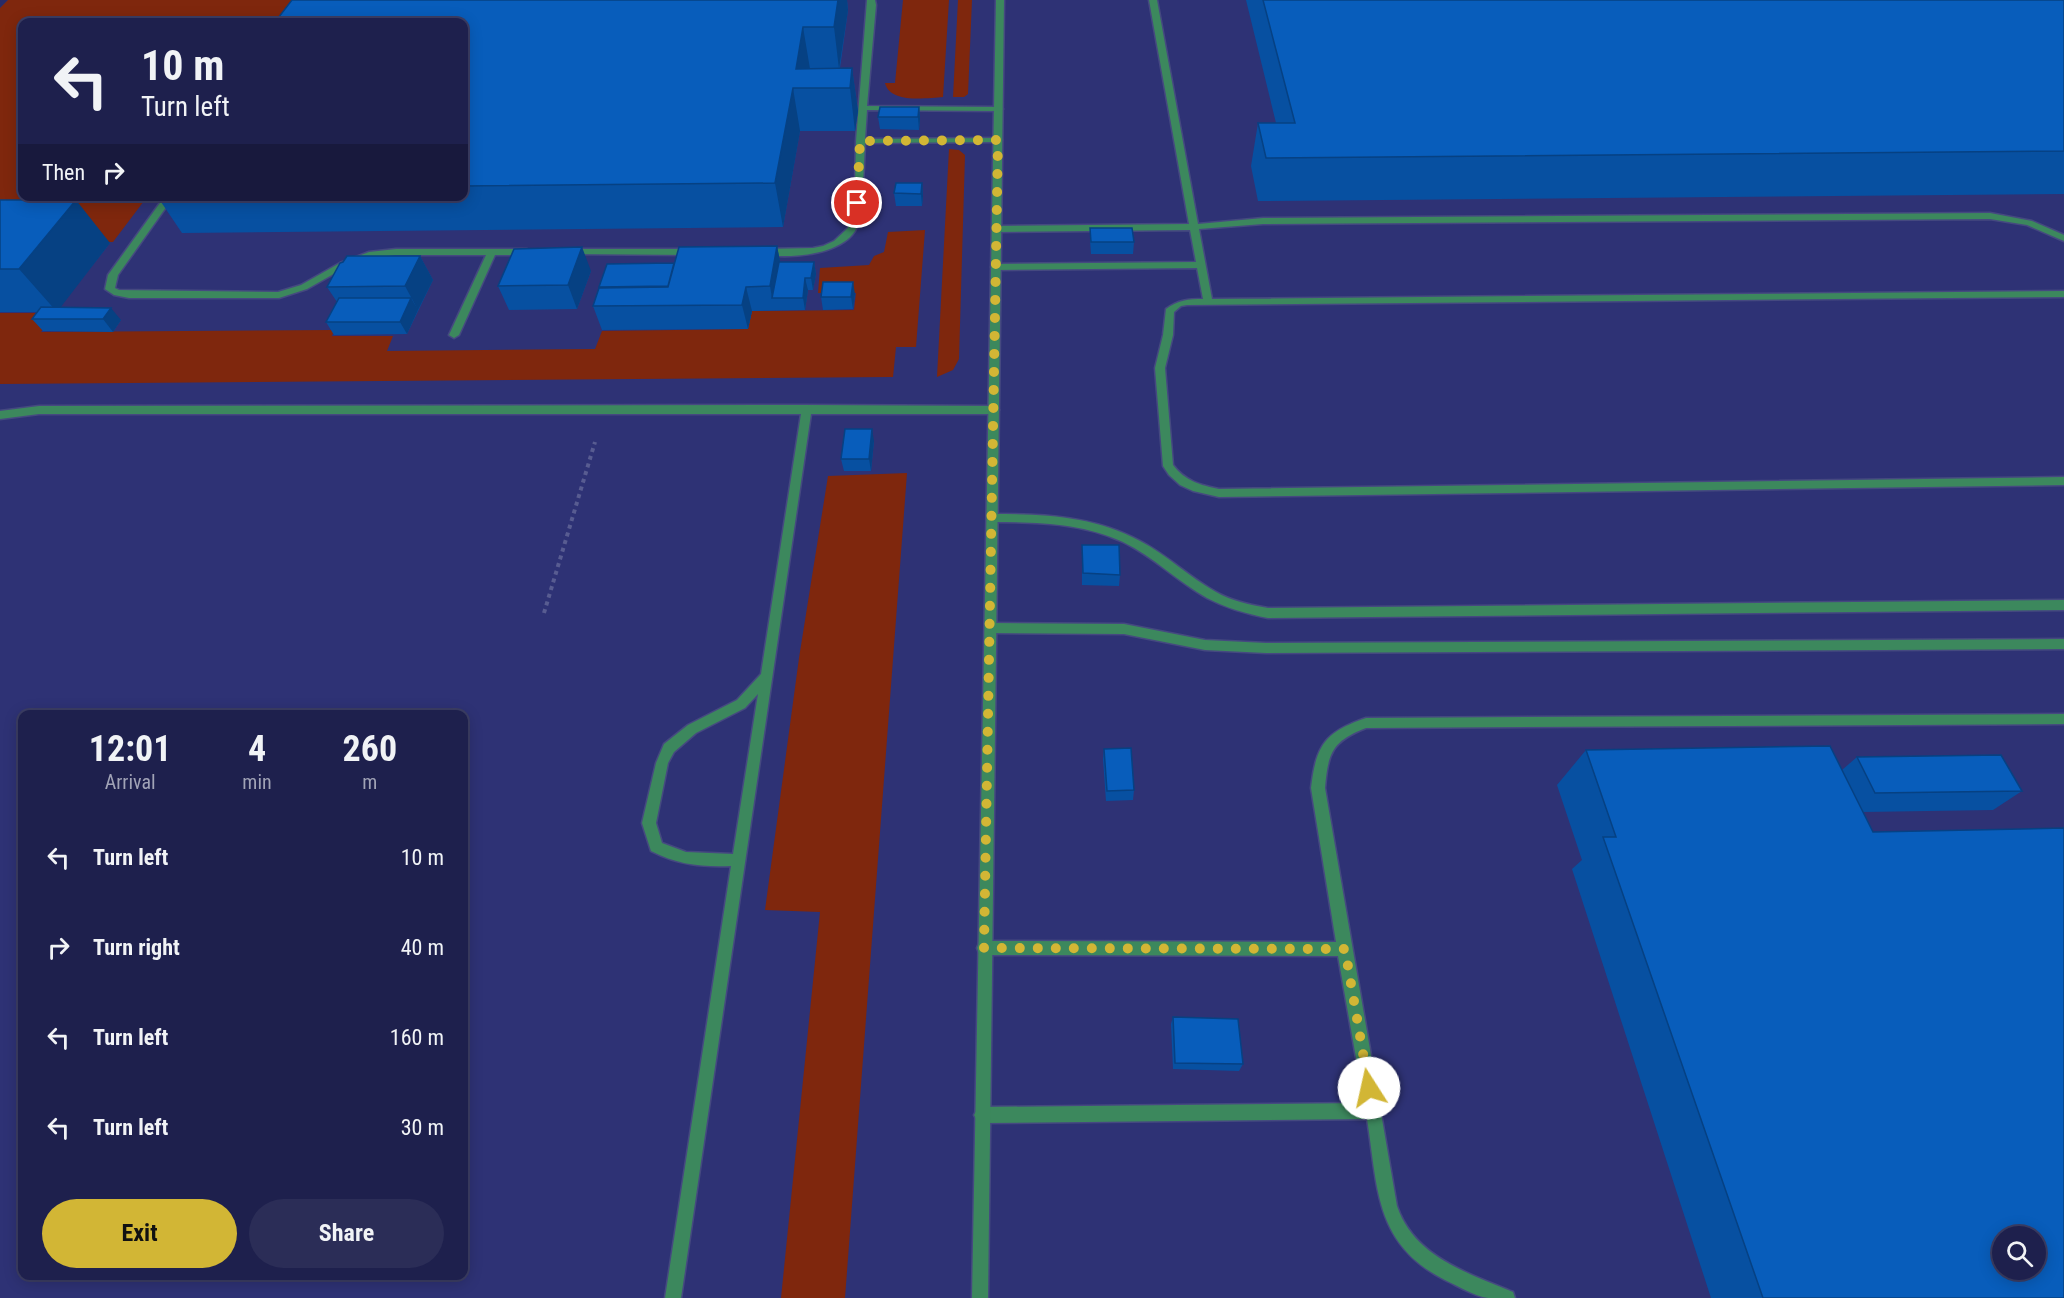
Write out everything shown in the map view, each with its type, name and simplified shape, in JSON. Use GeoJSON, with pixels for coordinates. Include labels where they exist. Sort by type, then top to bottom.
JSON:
{"type":"FeatureCollection","features":[{"type":"Feature","properties":{"kind":"street"},"geometry":{"type":"LineString","coordinates":[[750,252],[813,251],[826,248],[852,229],[859,187],[860,141],[871,0]]}},
{"type":"Feature","properties":{"kind":"street"},"geometry":{"type":"LineString","coordinates":[[980,1298],[1000,0]]}},
{"type":"Feature","properties":{"kind":"street"},"geometry":{"type":"LineString","coordinates":[[1153,0],[1208,302]]}},
{"type":"Feature","properties":{"kind":"street"},"geometry":{"type":"LineString","coordinates":[[863,108],[999,109]]}},
{"type":"Feature","properties":{"kind":"street"},"geometry":{"type":"LineString","coordinates":[[860,141],[998,140]]}},
{"type":"Feature","properties":{"kind":"street"},"geometry":{"type":"LineString","coordinates":[[166,201],[113,275],[110,289],[129,295],[279,295],[304,287],[344,265],[369,255],[396,252],[539,252]]}},
{"type":"Feature","properties":{"kind":"street"},"geometry":{"type":"LineString","coordinates":[[997,229],[1195,227],[1263,220],[1990,216],[2029,223],[2064,238]]}},
{"type":"Feature","properties":{"kind":"street"},"geometry":{"type":"LineString","coordinates":[[454,335],[492,252]]}},
{"type":"Feature","properties":{"kind":"street"},"geometry":{"type":"LineString","coordinates":[[562,252],[703,252]]}},
{"type":"Feature","properties":{"kind":"street"},"geometry":{"type":"LineString","coordinates":[[996,267],[1201,265]]}},
{"type":"Feature","properties":{"kind":"street"},"geometry":{"type":"LineString","coordinates":[[2064,294],[1178,304],[1169,311],[1168,335],[1160,368],[1168,466],[1176,477],[1187,485],[1201,490],[1240,495],[2064,481]]}},
{"type":"Feature","properties":{"kind":"street"},"geometry":{"type":"LineString","coordinates":[[673,1298],[807,409]]}},
{"type":"Feature","properties":{"kind":"street"},"geometry":{"type":"LineString","coordinates":[[0,415],[39,410],[994,410]]}},
{"type":"Feature","properties":{"kind":"street"},"geometry":{"type":"LineString","coordinates":[[993,518],[1060,519],[1113,532],[1144,548],[1214,596],[1240,607],[1268,613],[2064,605]]}},
{"type":"Feature","properties":{"kind":"street"},"geometry":{"type":"LineString","coordinates":[[991,628],[1124,629],[1205,645],[1266,648],[2064,644]]}},
{"type":"Feature","properties":{"kind":"street"},"geometry":{"type":"LineString","coordinates":[[739,860],[691,860],[672,856],[656,847],[649,823],[662,763],[669,748],[692,729],[741,704],[766,677]]}},
{"type":"Feature","properties":{"kind":"street"},"geometry":{"type":"LineString","coordinates":[[1507,1298],[1432,1264],[1410,1245],[1397,1227],[1390,1204],[1373,1111],[1318,788],[1320,764],[1328,745],[1341,732],[1366,723],[2064,718]]}},
{"type":"Feature","properties":{"kind":"street"},"geometry":{"type":"LineString","coordinates":[[984,948],[1345,949]]}},
{"type":"Feature","properties":{"kind":"street"},"geometry":{"type":"LineString","coordinates":[[982,1115],[1373,1111]]}},
{"type":"Feature","properties":{"kind":"path"},"geometry":{"type":"LineString","coordinates":[[544,613],[605,409]]}},
{"type":"Feature","properties":{"kind":"shaded area"},"geometry":{"type":"Polygon","coordinates":[[[8,0],[2064,0],[2064,1298],[0,1298],[0,8],[8,0]]]}},
{"type":"Feature","properties":{"kind":"shaded area"},"geometry":{"type":"Polygon","coordinates":[[[8,0],[294,0],[280,18],[18,18],[18,201],[144,201],[113,242],[0,241],[0,8],[8,0]]]}},
{"type":"Feature","properties":{"kind":"shaded area"},"geometry":{"type":"Polygon","coordinates":[[[903,0],[949,0],[943,97],[919,99],[901,97],[888,90],[885,83],[895,83],[903,0]]]}},
{"type":"Feature","properties":{"kind":"shaded area"},"geometry":{"type":"Polygon","coordinates":[[[958,0],[972,0],[968,94],[964,97],[953,97],[958,0]]]}},
{"type":"Feature","properties":{"kind":"shaded area"},"geometry":{"type":"Polygon","coordinates":[[[949,149],[959,150],[965,155],[959,359],[953,370],[937,377],[949,149]]]}},
{"type":"Feature","properties":{"kind":"shaded area"},"geometry":{"type":"Polygon","coordinates":[[[925,230],[916,347],[896,347],[893,377],[0,384],[0,313],[55,313],[41,332],[334,330],[332,336],[393,336],[387,351],[595,349],[602,331],[748,329],[752,311],[854,310],[856,293],[818,293],[820,268],[869,265],[874,256],[884,252],[888,232],[925,230]]]}},
{"type":"Feature","properties":{"kind":"shaded area"},"geometry":{"type":"Polygon","coordinates":[[[907,473],[845,1298],[781,1298],[820,912],[765,910],[799,658],[828,476],[907,473]]]}},
{"type":"Feature","properties":{"kind":"building"},"geometry":{"type":"Polygon","coordinates":[[[292,0],[838,0],[834,27],[803,27],[796,69],[852,68],[850,88],[793,88],[775,183],[468,186],[468,18],[278,18],[292,0]]]}},
{"type":"Feature","properties":{"kind":"building"},"geometry":{"type":"Polygon","coordinates":[[[1263,0],[2064,0],[2064,151],[1266,158],[1258,123],[1295,123],[1263,0]]]}},
{"type":"Feature","properties":{"kind":"building"},"geometry":{"type":"Polygon","coordinates":[[[880,107],[919,107],[918,117],[878,117],[880,107]]]}},
{"type":"Feature","properties":{"kind":"building"},"geometry":{"type":"Polygon","coordinates":[[[896,183],[922,183],[921,194],[894,193],[896,183]]]}},
{"type":"Feature","properties":{"kind":"building"},"geometry":{"type":"Polygon","coordinates":[[[0,200],[75,201],[19,269],[0,269],[0,200]]]}},
{"type":"Feature","properties":{"kind":"building"},"geometry":{"type":"Polygon","coordinates":[[[1090,228],[1132,228],[1134,242],[1091,242],[1090,228]]]}},
{"type":"Feature","properties":{"kind":"building"},"geometry":{"type":"Polygon","coordinates":[[[777,246],[770,286],[746,287],[742,305],[593,306],[599,288],[668,287],[679,247],[777,246]]]}},
{"type":"Feature","properties":{"kind":"building"},"geometry":{"type":"Polygon","coordinates":[[[582,247],[568,285],[498,286],[514,249],[582,247]]]}},
{"type":"Feature","properties":{"kind":"building"},"geometry":{"type":"Polygon","coordinates":[[[347,256],[420,256],[405,286],[327,287],[340,263],[347,256]]]}},
{"type":"Feature","properties":{"kind":"building"},"geometry":{"type":"Polygon","coordinates":[[[779,262],[814,262],[811,278],[805,278],[803,298],[772,298],[779,262]]]}},
{"type":"Feature","properties":{"kind":"building"},"geometry":{"type":"Polygon","coordinates":[[[674,263],[668,286],[599,287],[607,264],[674,263]]]}},
{"type":"Feature","properties":{"kind":"building"},"geometry":{"type":"Polygon","coordinates":[[[823,282],[853,282],[851,297],[821,297],[823,282]]]}},
{"type":"Feature","properties":{"kind":"building"},"geometry":{"type":"Polygon","coordinates":[[[339,298],[411,298],[400,322],[326,322],[339,298]]]}},
{"type":"Feature","properties":{"kind":"building"},"geometry":{"type":"Polygon","coordinates":[[[41,307],[111,308],[103,319],[32,319],[41,307]]]}},
{"type":"Feature","properties":{"kind":"building"},"geometry":{"type":"Polygon","coordinates":[[[845,429],[872,429],[869,459],[841,459],[845,429]]]}},
{"type":"Feature","properties":{"kind":"building"},"geometry":{"type":"Polygon","coordinates":[[[1082,545],[1119,545],[1120,575],[1083,573],[1082,545]]]}},
{"type":"Feature","properties":{"kind":"building"},"geometry":{"type":"Polygon","coordinates":[[[1830,746],[1873,832],[2064,828],[2064,1298],[1763,1298],[1603,837],[1616,837],[1586,750],[1830,746]]]}},
{"type":"Feature","properties":{"kind":"building"},"geometry":{"type":"Polygon","coordinates":[[[1131,748],[1134,790],[1107,791],[1104,749],[1131,748]]]}},
{"type":"Feature","properties":{"kind":"building"},"geometry":{"type":"Polygon","coordinates":[[[2001,755],[2022,791],[1875,793],[1857,757],[2001,755]]]}},
{"type":"Feature","properties":{"kind":"building"},"geometry":{"type":"Polygon","coordinates":[[[1173,1017],[1238,1019],[1243,1064],[1175,1063],[1173,1017]]]}},
{"type":"Feature","properties":{"kind":"route"},"geometry":{"type":"LineString","coordinates":[[857,203],[860,141],[998,140],[984,948],[1345,949],[1369,1088]]}}]}
